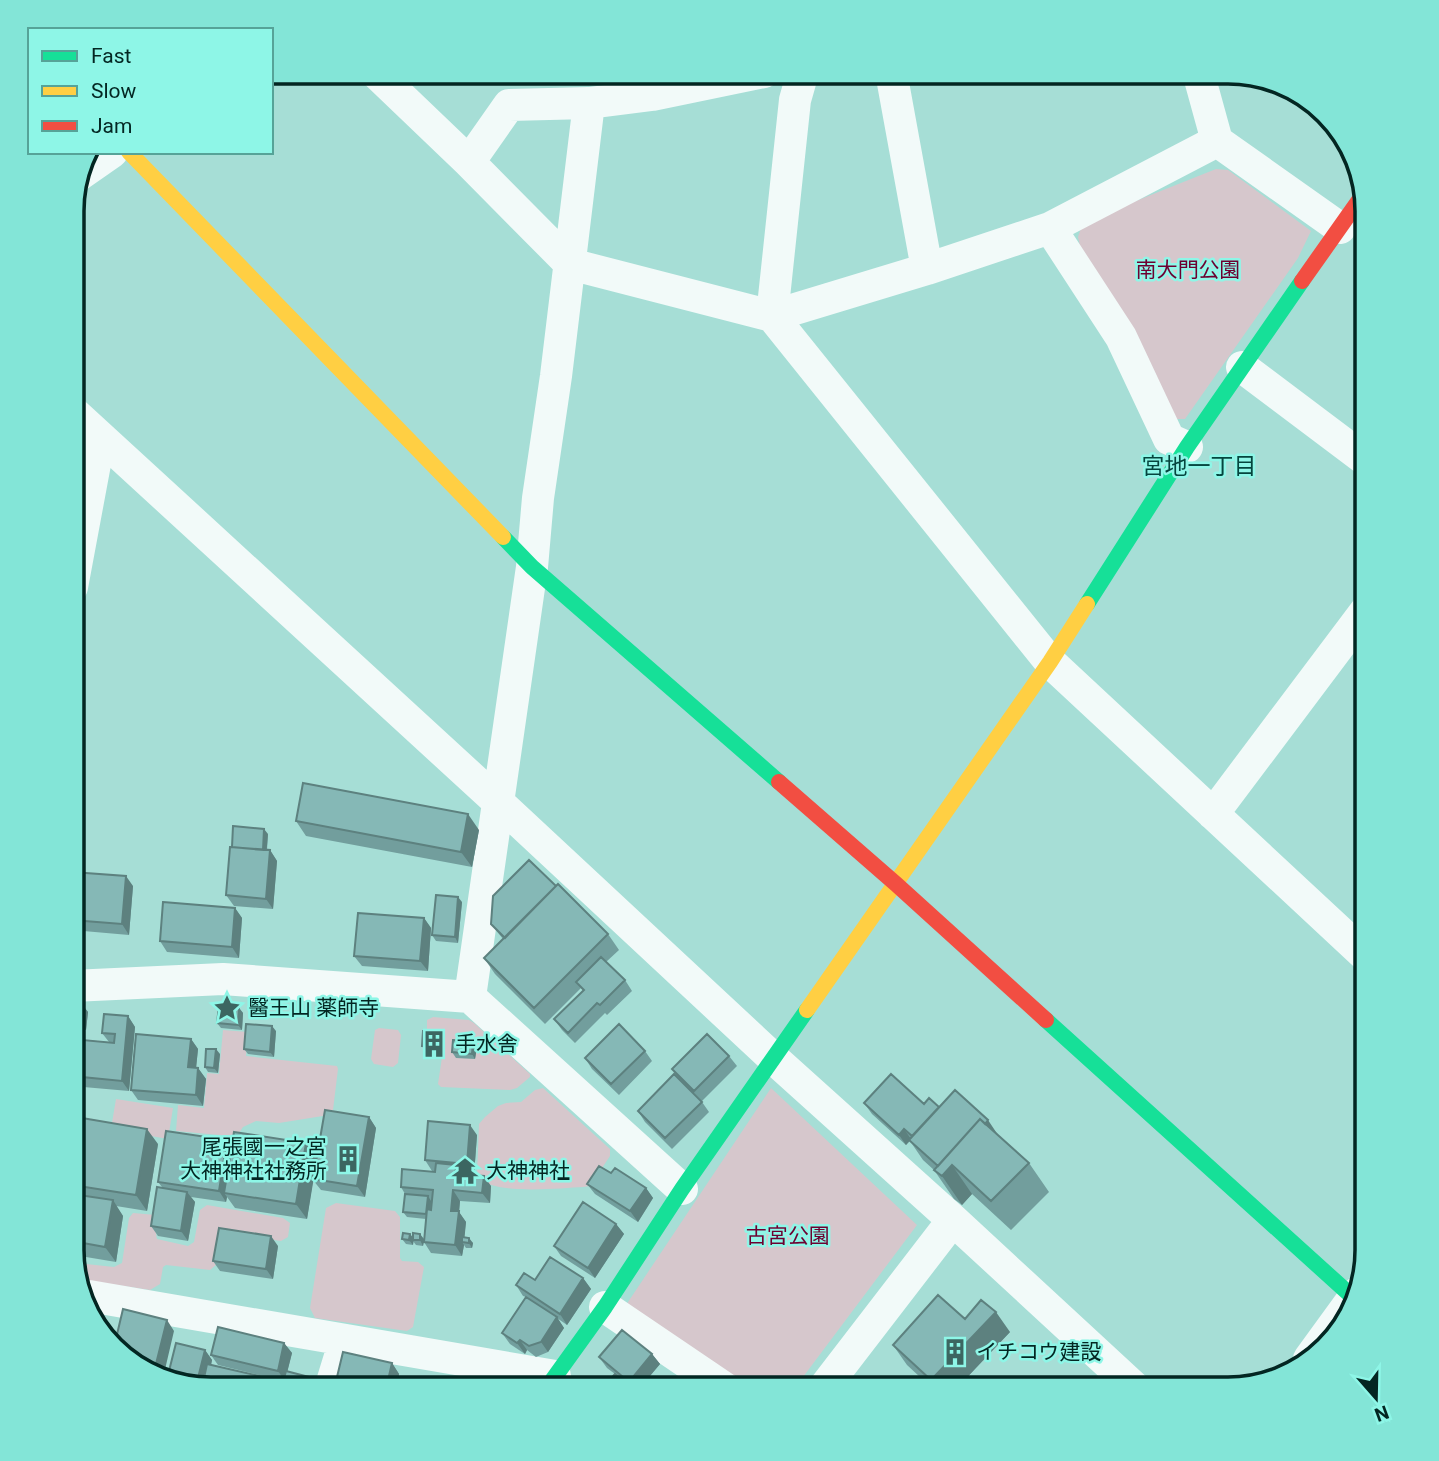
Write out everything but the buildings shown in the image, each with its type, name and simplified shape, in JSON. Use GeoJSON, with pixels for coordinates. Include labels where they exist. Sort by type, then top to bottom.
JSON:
{"type":"FeatureCollection","features":[{"type":"Feature","properties":{"kind":"street"},"geometry":{"type":"LineString","coordinates":[[388,84],[570,264],[772,316],[1050,228],[1217,141]]}},
{"type":"Feature","properties":{"kind":"street"},"geometry":{"type":"LineString","coordinates":[[469,162],[509,105],[589,103],[652,95],[706,84]]}},
{"type":"Feature","properties":{"kind":"street"},"geometry":{"type":"LineString","coordinates":[[800,84],[795,100],[772,316],[1050,662],[1355,945]]}},
{"type":"Feature","properties":{"kind":"street"},"geometry":{"type":"LineString","coordinates":[[893,84],[927,269]]}},
{"type":"Feature","properties":{"kind":"street"},"geometry":{"type":"LineString","coordinates":[[1201,84],[1217,141],[1340,228]]}},
{"type":"Feature","properties":{"kind":"street"},"geometry":{"type":"LineString","coordinates":[[470,997],[532,567],[538,498],[556,376],[589,103]]}},
{"type":"Feature","properties":{"kind":"street"},"geometry":{"type":"LineString","coordinates":[[93,165],[109,154]]}},
{"type":"Feature","properties":{"kind":"street"},"geometry":{"type":"LineString","coordinates":[[131,154],[532,567],[896,884],[1348,1290]]}},
{"type":"Feature","properties":{"kind":"street"},"geometry":{"type":"LineString","coordinates":[[555,1377],[605,1307],[682,1189],[1050,662],[1187,447],[1355,207]]}},
{"type":"Feature","properties":{"kind":"street"},"geometry":{"type":"LineString","coordinates":[[1050,228],[1121,337],[1169,439],[1187,447]]}},
{"type":"Feature","properties":{"kind":"street"},"geometry":{"type":"LineString","coordinates":[[1242,367],[1355,452]]}},
{"type":"Feature","properties":{"kind":"street"},"geometry":{"type":"LineString","coordinates":[[84,422],[1123,1377]]}},
{"type":"Feature","properties":{"kind":"street"},"geometry":{"type":"LineString","coordinates":[[84,523],[100,437]]}},
{"type":"Feature","properties":{"kind":"street"},"geometry":{"type":"LineString","coordinates":[[1213,814],[1355,625]]}},
{"type":"Feature","properties":{"kind":"street"},"geometry":{"type":"LineString","coordinates":[[84,985],[223,979],[470,997],[682,1189]]}},
{"type":"Feature","properties":{"kind":"street"},"geometry":{"type":"LineString","coordinates":[[831,1377],[953,1220]]}},
{"type":"Feature","properties":{"kind":"street"},"geometry":{"type":"LineString","coordinates":[[93,1297],[345,1340],[522,1377]]}},
{"type":"Feature","properties":{"kind":"street"},"geometry":{"type":"LineString","coordinates":[[605,1307],[708,1377]]}},
{"type":"Feature","properties":{"kind":"street"},"geometry":{"type":"LineString","coordinates":[[334,1377],[345,1340]]}},
{"type":"Feature","properties":{"kind":"green space","name":"南大門公園"},"geometry":{"type":"Polygon","coordinates":[[[1216,169],[1228,170],[1311,231],[1298,258],[1185,419],[1172,419],[1081,251],[1078,237],[1083,222],[1216,169]]]}},
{"type":"Feature","properties":{"kind":"green space"},"geometry":{"type":"Polygon","coordinates":[[[433,1017],[469,1020],[474,1023],[530,1074],[530,1077],[517,1088],[510,1090],[441,1087],[438,1084],[445,1037],[443,1034],[427,1034],[427,1020],[433,1017]]]}},
{"type":"Feature","properties":{"kind":"green space"},"geometry":{"type":"Polygon","coordinates":[[[223,1030],[248,1032],[246,1056],[337,1066],[333,1110],[329,1115],[279,1123],[256,1121],[230,1136],[176,1131],[178,1105],[204,1108],[207,1073],[219,1074],[223,1030]]]}},
{"type":"Feature","properties":{"kind":"green space"},"geometry":{"type":"Polygon","coordinates":[[[375,1030],[398,1030],[401,1035],[398,1063],[393,1067],[374,1064],[371,1059],[375,1030]]]}},
{"type":"Feature","properties":{"kind":"green space"},"geometry":{"type":"Polygon","coordinates":[[[543,1088],[610,1149],[610,1156],[590,1186],[511,1189],[485,1182],[477,1176],[479,1124],[498,1106],[521,1102],[535,1090],[543,1088]]]}},
{"type":"Feature","properties":{"kind":"green space","name":"古宮公園"},"geometry":{"type":"Polygon","coordinates":[[[771,1088],[917,1225],[803,1377],[725,1377],[626,1305],[771,1088]]]}},
{"type":"Feature","properties":{"kind":"green space"},"geometry":{"type":"Polygon","coordinates":[[[116,1099],[173,1108],[168,1139],[111,1129],[116,1099]]]}},
{"type":"Feature","properties":{"kind":"green space"},"geometry":{"type":"Polygon","coordinates":[[[336,1203],[395,1211],[400,1217],[400,1258],[402,1261],[418,1262],[424,1267],[413,1327],[407,1331],[315,1318],[310,1308],[326,1208],[336,1203]]]}},
{"type":"Feature","properties":{"kind":"green space"},"geometry":{"type":"Polygon","coordinates":[[[207,1205],[283,1218],[290,1223],[288,1237],[281,1241],[228,1233],[217,1264],[210,1270],[166,1265],[163,1267],[160,1284],[150,1290],[87,1281],[85,1264],[114,1267],[122,1263],[129,1218],[133,1213],[156,1215],[157,1239],[188,1246],[194,1242],[200,1210],[207,1205]]]}},
{"type":"Feature","properties":{"kind":"traffic: fast"},"geometry":{"type":"LineString","coordinates":[[1087,604],[1187,447],[1302,281]]}},
{"type":"Feature","properties":{"kind":"traffic: fast"},"geometry":{"type":"LineString","coordinates":[[503,537],[532,567],[779,782]]}},
{"type":"Feature","properties":{"kind":"traffic: fast"},"geometry":{"type":"LineString","coordinates":[[555,1377],[807,1010]]}},
{"type":"Feature","properties":{"kind":"traffic: fast"},"geometry":{"type":"LineString","coordinates":[[1046,1020],[1347,1292]]}},
{"type":"Feature","properties":{"kind":"traffic: slow"},"geometry":{"type":"LineString","coordinates":[[131,154],[503,537]]}},
{"type":"Feature","properties":{"kind":"traffic: slow"},"geometry":{"type":"LineString","coordinates":[[807,1010],[1050,662],[1087,604]]}},
{"type":"Feature","properties":{"kind":"traffic: jam"},"geometry":{"type":"LineString","coordinates":[[1302,281],[1355,206]]}},
{"type":"Feature","properties":{"kind":"traffic: jam"},"geometry":{"type":"LineString","coordinates":[[779,782],[1046,1020]]}},
{"type":"Feature","properties":{"kind":"place","name":"醫王山 薬師寺"},"geometry":{"type":"Point","coordinates":[227,1008]}},
{"type":"Feature","properties":{"kind":"place","name":"手水舎"},"geometry":{"type":"Point","coordinates":[434,1044]}},
{"type":"Feature","properties":{"kind":"place","name":"尾張國一之宮 大神神社社務所"},"geometry":{"type":"Point","coordinates":[348,1159]}},
{"type":"Feature","properties":{"kind":"place","name":"大神神社"},"geometry":{"type":"Point","coordinates":[465,1171]}},
{"type":"Feature","properties":{"kind":"place","name":"イチコウ建設"},"geometry":{"type":"Point","coordinates":[955,1352]}},
{"type":"Feature","properties":{"kind":"district","name":"宮地一丁目"},"geometry":{"type":"Point","coordinates":[1199,466]}}]}
